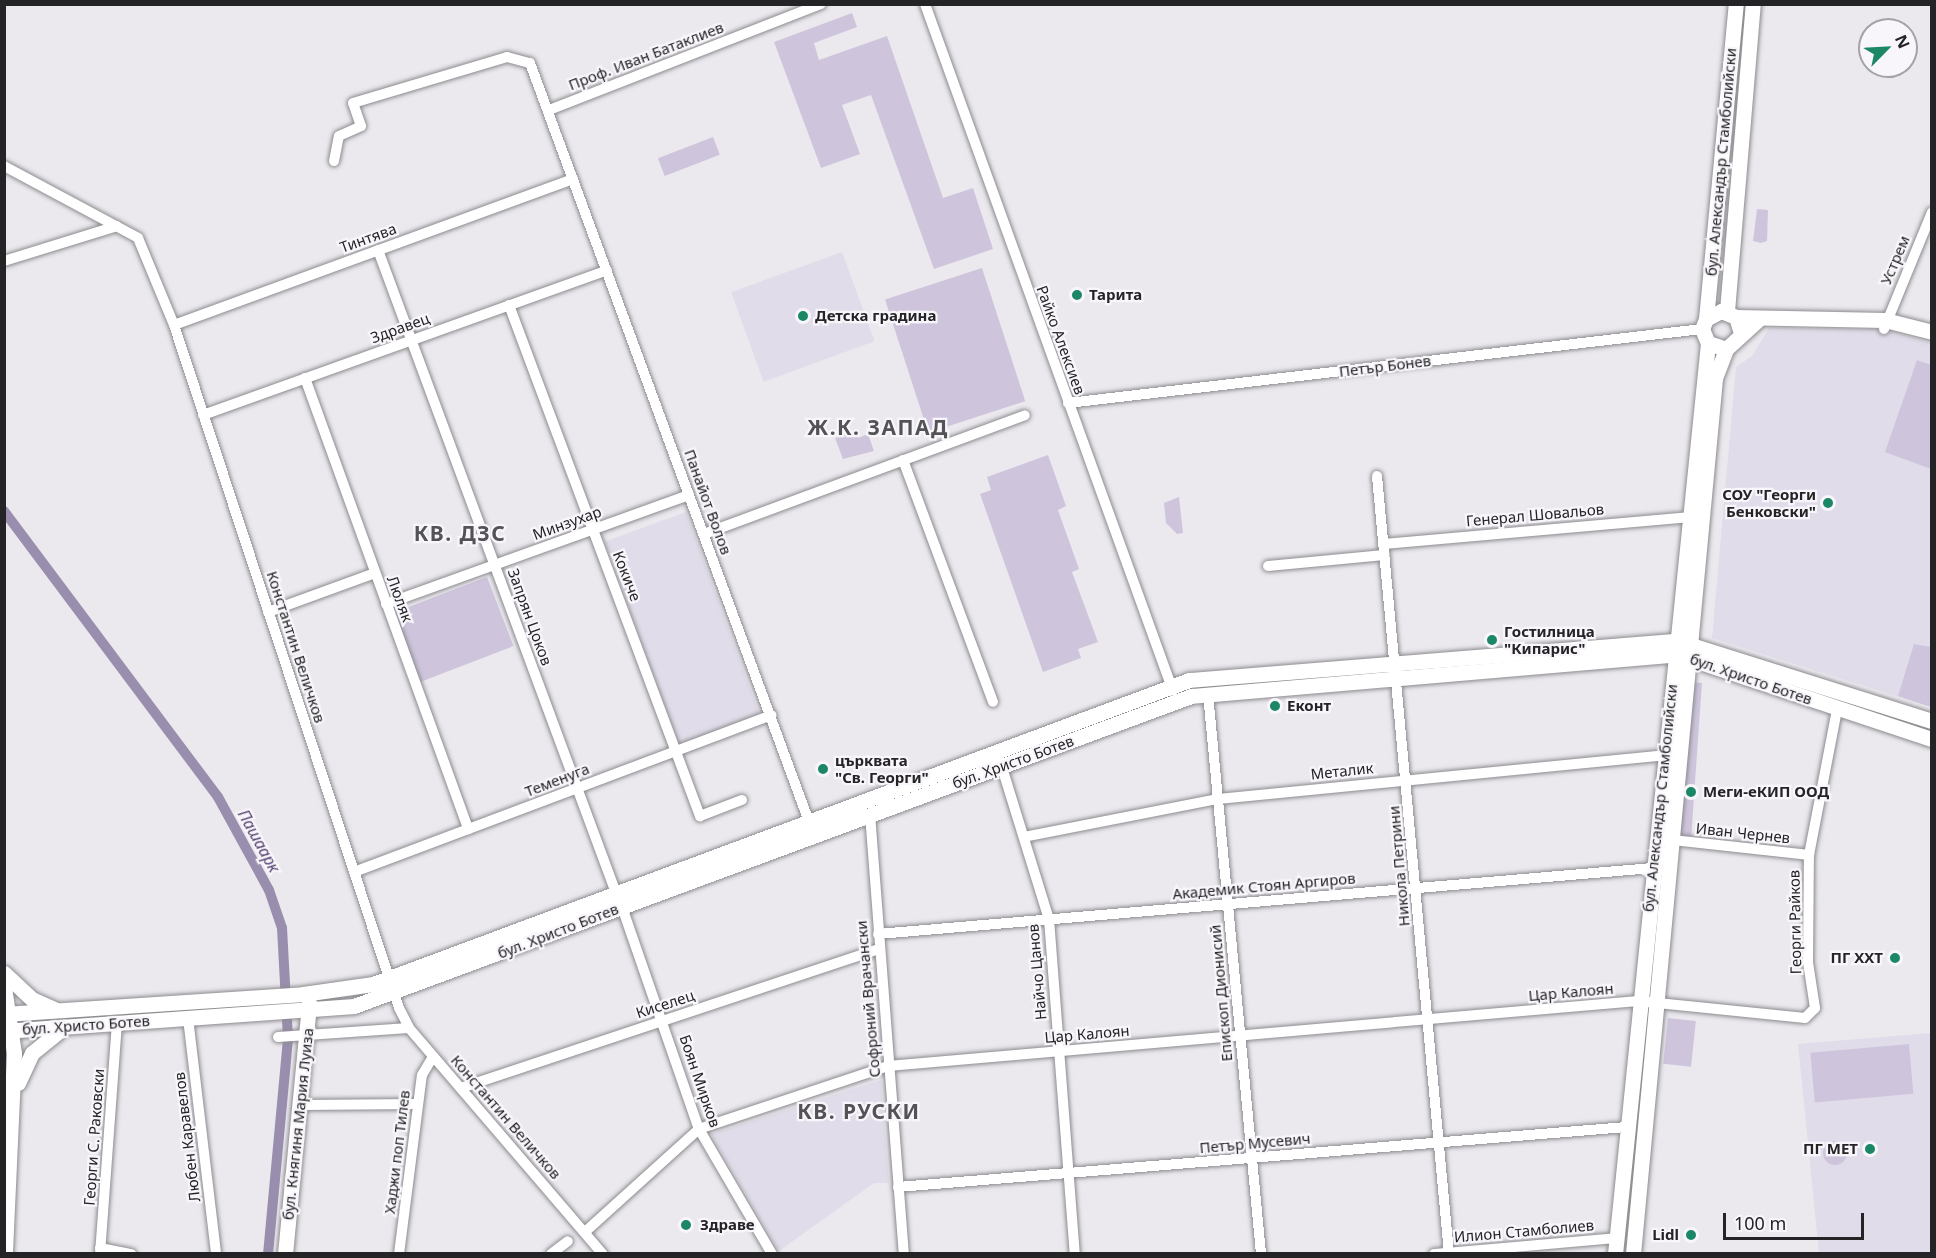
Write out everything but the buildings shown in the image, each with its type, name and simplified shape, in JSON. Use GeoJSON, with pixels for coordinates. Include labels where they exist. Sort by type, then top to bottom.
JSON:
{"type":"FeatureCollection","features":[{"type":"Feature","properties":{"kind":"main road","name":"бул. Александър Стамболийски"},"geometry":{"type":"LineString","coordinates":[[1612,1244],[1620,1128],[1638,1001],[1677,648],[1736,4]]}},
{"type":"Feature","properties":{"kind":"main road","name":"бул. Александър Стамболийски"},"geometry":{"type":"LineString","coordinates":[[1732,314],[1753,4]]}},
{"type":"Feature","properties":{"kind":"main road"},"geometry":{"type":"LineString","coordinates":[[1732,314],[1741,333]]}},
{"type":"Feature","properties":{"kind":"main road"},"geometry":{"type":"LineString","coordinates":[[1760,318],[1726,349],[1705,330],[1732,314],[1760,318],[1885,325],[1932,332]]}},
{"type":"Feature","properties":{"kind":"main road","name":"бул. Александър Стамболийски"},"geometry":{"type":"LineString","coordinates":[[1633,1254],[1692,652],[1715,378],[1726,349]]}},
{"type":"Feature","properties":{"kind":"main road","name":"бул. Христо Ботев"},"geometry":{"type":"LineString","coordinates":[[811,829],[870,814],[1002,766],[1174,693],[1209,701],[1677,648]]}},
{"type":"Feature","properties":{"kind":"main road","name":"бул. Христо Ботев"},"geometry":{"type":"LineString","coordinates":[[9,1030],[65,1019],[306,994],[389,979],[619,900],[811,829],[997,751],[1174,693],[1396,661],[1677,648],[1932,721]]}},
{"type":"Feature","properties":{"kind":"main road","name":"бул. Христо Ботев"},"geometry":{"type":"LineString","coordinates":[[1692,652],[1837,709],[1932,739]]}},
{"type":"Feature","properties":{"kind":"main road","name":"бул. Христо Ботев"},"geometry":{"type":"LineString","coordinates":[[8,1014],[117,1023],[306,1011],[394,994],[619,900]]}},
{"type":"Feature","properties":{"kind":"main road"},"geometry":{"type":"LineString","coordinates":[[4,972],[32,999],[65,1019],[32,1053],[14,1097]]}},
{"type":"Feature","properties":{"kind":"main road"},"geometry":{"type":"LineString","coordinates":[[4,987],[14,1097],[5,1254]]}},
{"type":"Feature","properties":{"kind":"main road","name":"бул. Княгиня Мария Луиза"},"geometry":{"type":"LineString","coordinates":[[285,1254],[302,1105],[306,994]]}},
{"type":"Feature","properties":{"kind":"street","name":"Проф. Иван Батаклиев"},"geometry":{"type":"LineString","coordinates":[[549,110],[821,4]]}},
{"type":"Feature","properties":{"kind":"street","name":"Райко Алексиев"},"geometry":{"type":"LineString","coordinates":[[924,4],[1174,693]]}},
{"type":"Feature","properties":{"kind":"street"},"geometry":{"type":"LineString","coordinates":[[334,161],[339,136],[361,126],[353,103],[507,57],[530,63],[573,179]]}},
{"type":"Feature","properties":{"kind":"street","name":"Константин Величков"},"geometry":{"type":"LineString","coordinates":[[4,166],[138,238],[174,325],[394,994],[409,1028],[586,1231],[603,1254]]}},
{"type":"Feature","properties":{"kind":"street","name":"Тинтява"},"geometry":{"type":"LineString","coordinates":[[174,325],[573,179]]}},
{"type":"Feature","properties":{"kind":"street","name":"Панайот Волов"},"geometry":{"type":"LineString","coordinates":[[573,179],[811,829]]}},
{"type":"Feature","properties":{"kind":"street","name":"Устрем"},"geometry":{"type":"LineString","coordinates":[[1885,325],[1932,212]]}},
{"type":"Feature","properties":{"kind":"street"},"geometry":{"type":"LineString","coordinates":[[4,261],[117,226]]}},
{"type":"Feature","properties":{"kind":"street","name":"Запрян Цоков"},"geometry":{"type":"LineString","coordinates":[[378,250],[619,900]]}},
{"type":"Feature","properties":{"kind":"street","name":"Здравец"},"geometry":{"type":"LineString","coordinates":[[203,415],[607,270]]}},
{"type":"Feature","properties":{"kind":"street","name":"Кокиче"},"geometry":{"type":"LineString","coordinates":[[509,305],[700,816],[742,800]]}},
{"type":"Feature","properties":{"kind":"street","name":"Петър Бонев"},"geometry":{"type":"LineString","coordinates":[[1068,403],[1705,330]]}},
{"type":"Feature","properties":{"kind":"street","name":"Люляк"},"geometry":{"type":"LineString","coordinates":[[305,378],[468,829]]}},
{"type":"Feature","properties":{"kind":"street"},"geometry":{"type":"LineString","coordinates":[[704,534],[1025,415]]}},
{"type":"Feature","properties":{"kind":"street"},"geometry":{"type":"LineString","coordinates":[[903,460],[993,702]]}},
{"type":"Feature","properties":{"kind":"street","name":"Никола Петрини"},"geometry":{"type":"LineString","coordinates":[[1377,476],[1398,679],[1449,1253]]}},
{"type":"Feature","properties":{"kind":"street","name":"Минзухар"},"geometry":{"type":"LineString","coordinates":[[386,604],[689,495]]}},
{"type":"Feature","properties":{"kind":"street","name":"Генерал Шовальов"},"geometry":{"type":"LineString","coordinates":[[1268,566],[1384,550],[1689,517]]}},
{"type":"Feature","properties":{"kind":"street"},"geometry":{"type":"LineString","coordinates":[[268,612],[375,573]]}},
{"type":"Feature","properties":{"kind":"street","name":"Епископ Дионисий"},"geometry":{"type":"LineString","coordinates":[[1209,701],[1261,1254]]}},
{"type":"Feature","properties":{"kind":"street","name":"Георги Райков"},"geometry":{"type":"LineString","coordinates":[[1656,1002],[1811,1014],[1809,855],[1837,709]]}},
{"type":"Feature","properties":{"kind":"street","name":"Теменуга"},"geometry":{"type":"LineString","coordinates":[[354,872],[771,716]]}},
{"type":"Feature","properties":{"kind":"street","name":"Найчо Цанов"},"geometry":{"type":"LineString","coordinates":[[997,751],[1049,920],[1075,1254]]}},
{"type":"Feature","properties":{"kind":"street","name":"Металик"},"geometry":{"type":"LineString","coordinates":[[1024,837],[1218,799],[1665,755]]}},
{"type":"Feature","properties":{"kind":"street","name":"Софроний Врачански"},"geometry":{"type":"LineString","coordinates":[[870,814],[870,838],[904,1254]]}},
{"type":"Feature","properties":{"kind":"street","name":"Иван Чернев"},"geometry":{"type":"LineString","coordinates":[[1673,840],[1809,855]]}},
{"type":"Feature","properties":{"kind":"street","name":"Академик Стоян Аргиров"},"geometry":{"type":"LineString","coordinates":[[878,934],[1653,868]]}},
{"type":"Feature","properties":{"kind":"street","name":"Боян Мирков"},"geometry":{"type":"LineString","coordinates":[[619,900],[699,1129],[772,1254]]}},
{"type":"Feature","properties":{"kind":"street","name":"Киселец"},"geometry":{"type":"LineString","coordinates":[[461,1088],[879,949]]}},
{"type":"Feature","properties":{"kind":"street","name":"Цар Калоян"},"geometry":{"type":"LineString","coordinates":[[586,1231],[699,1129],[888,1066],[1638,1001],[1656,1002]]}},
{"type":"Feature","properties":{"kind":"street","name":"Любен Каравелов"},"geometry":{"type":"LineString","coordinates":[[188,1018],[216,1254]]}},
{"type":"Feature","properties":{"kind":"street","name":"Георги С. Раковски"},"geometry":{"type":"LineString","coordinates":[[100,1251],[117,1023]]}},
{"type":"Feature","properties":{"kind":"street"},"geometry":{"type":"LineString","coordinates":[[279,1037],[394,1032],[409,1028]]}},
{"type":"Feature","properties":{"kind":"street","name":"Хаджи поп Тилев"},"geometry":{"type":"LineString","coordinates":[[399,1254],[422,1075],[433,1057]]}},
{"type":"Feature","properties":{"kind":"street"},"geometry":{"type":"LineString","coordinates":[[302,1105],[418,1104]]}},
{"type":"Feature","properties":{"kind":"street","name":"Петър Мусевич"},"geometry":{"type":"LineString","coordinates":[[898,1187],[1620,1128]]}},
{"type":"Feature","properties":{"kind":"street"},"geometry":{"type":"LineString","coordinates":[[551,1254],[568,1241]]}},
{"type":"Feature","properties":{"kind":"street","name":"Илион Стамболиев"},"geometry":{"type":"LineString","coordinates":[[1434,1254],[1612,1244]]}},
{"type":"Feature","properties":{"kind":"street"},"geometry":{"type":"LineString","coordinates":[[100,1251],[131,1254]]}},
{"type":"Feature","properties":{"kind":"shaded area"},"geometry":{"type":"Polygon","coordinates":[[[852,13],[857,27],[814,43],[819,60],[887,36],[943,198],[973,188],[993,249],[934,269],[871,95],[842,105],[860,154],[821,168],[774,42],[852,13]]]}},
{"type":"Feature","properties":{"kind":"shaded area"},"geometry":{"type":"Polygon","coordinates":[[[713,137],[720,155],[665,176],[658,158],[713,137]]]}},
{"type":"Feature","properties":{"kind":"shaded area"},"geometry":{"type":"Polygon","coordinates":[[[1757,209],[1768,210],[1767,241],[1761,243],[1753,241],[1757,209]]]}},
{"type":"Feature","properties":{"kind":"shaded area","name":"Детска градина"},"geometry":{"type":"Polygon","coordinates":[[[842,252],[874,341],[764,382],[731,292],[842,252]]]}},
{"type":"Feature","properties":{"kind":"shaded area"},"geometry":{"type":"Polygon","coordinates":[[[982,268],[1025,401],[928,433],[885,300],[982,268]]]}},
{"type":"Feature","properties":{"kind":"shaded area","name":"СОУ \"Георги Бенковски\""},"geometry":{"type":"Polygon","coordinates":[[[1769,328],[1884,329],[1931,343],[1931,707],[1712,638],[1736,367],[1752,356],[1769,328]]]}},
{"type":"Feature","properties":{"kind":"shaded area"},"geometry":{"type":"Polygon","coordinates":[[[1917,360],[1931,365],[1931,469],[1885,452],[1917,360]]]}},
{"type":"Feature","properties":{"kind":"shaded area"},"geometry":{"type":"Polygon","coordinates":[[[856,430],[858,438],[868,434],[874,451],[843,459],[835,438],[856,430]]]}},
{"type":"Feature","properties":{"kind":"shaded area"},"geometry":{"type":"Polygon","coordinates":[[[1048,455],[1066,506],[1058,510],[1079,569],[1072,572],[1098,642],[1078,649],[1081,658],[1043,672],[980,494],[991,490],[987,477],[1048,455]]]}},
{"type":"Feature","properties":{"kind":"shaded area"},"geometry":{"type":"Polygon","coordinates":[[[1179,497],[1183,533],[1177,534],[1166,523],[1164,503],[1179,497]]]}},
{"type":"Feature","properties":{"kind":"shaded area"},"geometry":{"type":"Polygon","coordinates":[[[686,512],[761,718],[680,747],[605,541],[686,512]]]}},
{"type":"Feature","properties":{"kind":"shaded area"},"geometry":{"type":"Polygon","coordinates":[[[487,577],[514,646],[420,682],[394,613],[487,577]]]}},
{"type":"Feature","properties":{"kind":"shaded area"},"geometry":{"type":"Polygon","coordinates":[[[1914,644],[1931,647],[1931,707],[1898,696],[1914,644]]]}},
{"type":"Feature","properties":{"kind":"shaded area"},"geometry":{"type":"Polygon","coordinates":[[[1689,682],[1702,683],[1691,842],[1678,841],[1689,682]]]}},
{"type":"Feature","properties":{"kind":"shaded area"},"geometry":{"type":"Polygon","coordinates":[[[1668,1018],[1696,1021],[1691,1067],[1663,1064],[1668,1018]]]}},
{"type":"Feature","properties":{"kind":"shaded area","name":"ПГ МЕТ"},"geometry":{"type":"Polygon","coordinates":[[[1931,1033],[1931,1253],[1819,1253],[1798,1044],[1931,1033]]]}},
{"type":"Feature","properties":{"kind":"shaded area"},"geometry":{"type":"Polygon","coordinates":[[[1909,1044],[1913,1094],[1815,1102],[1810,1053],[1909,1044]]]}},
{"type":"Feature","properties":{"kind":"shaded area"},"geometry":{"type":"Polygon","coordinates":[[[881,1080],[889,1183],[874,1183],[779,1251],[711,1134],[881,1080]]]}},
{"type":"Feature","properties":{"kind":"shaded area"},"geometry":{"type":"Polygon","coordinates":[[[1835,1141],[1840,1142],[1846,1148],[1846,1158],[1840,1164],[1835,1165],[1830,1164],[1824,1158],[1823,1153],[1824,1148],[1830,1142],[1835,1141]]]}},
{"type":"Feature","properties":{"kind":"waterway","name":"Пашаарк"},"geometry":{"type":"LineString","coordinates":[[4,511],[218,797],[269,890],[282,928],[288,1039],[268,1254]]}},
{"type":"Feature","properties":{"kind":"place","name":"Тарита"},"geometry":{"type":"Point","coordinates":[1077,295]}},
{"type":"Feature","properties":{"kind":"place","name":"Детска градина"},"geometry":{"type":"Point","coordinates":[803,316]}},
{"type":"Feature","properties":{"kind":"place","name":"СОУ \"Георги Бенковски\""},"geometry":{"type":"Point","coordinates":[1828,503]}},
{"type":"Feature","properties":{"kind":"place","name":"Гостилница \"Кипарис\""},"geometry":{"type":"Point","coordinates":[1492,640]}},
{"type":"Feature","properties":{"kind":"place","name":"Еконт"},"geometry":{"type":"Point","coordinates":[1275,706]}},
{"type":"Feature","properties":{"kind":"place","name":"църквата \"Св. Георги\""},"geometry":{"type":"Point","coordinates":[823,769]}},
{"type":"Feature","properties":{"kind":"place","name":"Меги-еКИП ООД"},"geometry":{"type":"Point","coordinates":[1691,792]}},
{"type":"Feature","properties":{"kind":"place","name":"ПГ ХХТ"},"geometry":{"type":"Point","coordinates":[1895,958]}},
{"type":"Feature","properties":{"kind":"place","name":"ПГ МЕТ"},"geometry":{"type":"Point","coordinates":[1870,1149]}},
{"type":"Feature","properties":{"kind":"place","name":"Здраве"},"geometry":{"type":"Point","coordinates":[686,1225]}},
{"type":"Feature","properties":{"kind":"place","name":"Lidl"},"geometry":{"type":"Point","coordinates":[1691,1235]}},
{"type":"Feature","properties":{"kind":"district","name":"Ж.К. ЗАПАД"},"geometry":{"type":"Point","coordinates":[878,427]}},
{"type":"Feature","properties":{"kind":"district","name":"КВ. ДЗС"},"geometry":{"type":"Point","coordinates":[460,533]}},
{"type":"Feature","properties":{"kind":"district","name":"КВ. РУСКИ"},"geometry":{"type":"Point","coordinates":[859,1111]}}]}
